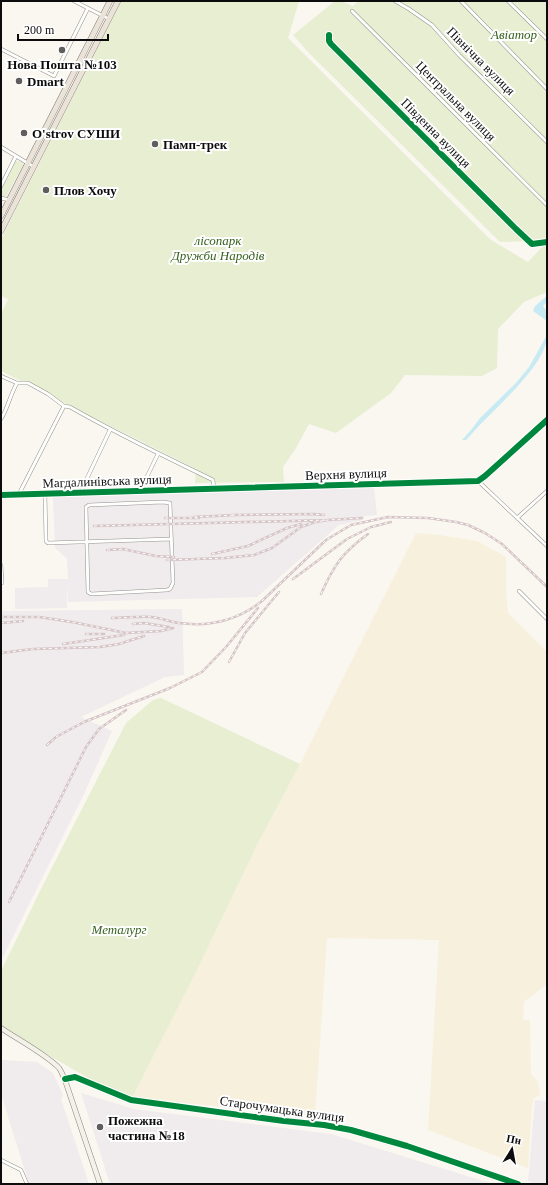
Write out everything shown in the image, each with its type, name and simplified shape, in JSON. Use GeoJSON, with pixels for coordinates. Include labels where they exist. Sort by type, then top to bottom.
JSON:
{"type":"FeatureCollection","features":[{"type":"Feature","properties":{"kind":"main road"},"geometry":{"type":"LineString","coordinates":[[1,216],[110,1]]}},
{"type":"Feature","properties":{"kind":"main road"},"geometry":{"type":"LineString","coordinates":[[1,231],[118,1]]}},
{"type":"Feature","properties":{"kind":"street"},"geometry":{"type":"LineString","coordinates":[[74,1],[109,19]]}},
{"type":"Feature","properties":{"kind":"street","name":"Північна вулиця"},"geometry":{"type":"LineString","coordinates":[[394,1],[409,9],[432,25],[459,55],[547,142]]}},
{"type":"Feature","properties":{"kind":"street"},"geometry":{"type":"LineString","coordinates":[[461,1],[547,89]]}},
{"type":"Feature","properties":{"kind":"street"},"geometry":{"type":"LineString","coordinates":[[508,1],[547,39]]}},
{"type":"Feature","properties":{"kind":"street"},"geometry":{"type":"LineString","coordinates":[[1,49],[54,76],[88,8]]}},
{"type":"Feature","properties":{"kind":"street","name":"Центральна вулиця"},"geometry":{"type":"LineString","coordinates":[[352,11],[547,205]]}},
{"type":"Feature","properties":{"kind":"street","name":"Південна вулиця"},"geometry":{"type":"LineString","coordinates":[[329,35],[329,41],[331,44],[532,244],[547,242]]}},
{"type":"Feature","properties":{"kind":"street"},"geometry":{"type":"LineString","coordinates":[[1,147],[34,167]]}},
{"type":"Feature","properties":{"kind":"street"},"geometry":{"type":"LineString","coordinates":[[1,186],[16,156]]}},
{"type":"Feature","properties":{"kind":"street"},"geometry":{"type":"LineString","coordinates":[[1,198],[9,200]]}},
{"type":"Feature","properties":{"kind":"street"},"geometry":{"type":"LineString","coordinates":[[1,376],[17,383],[28,383],[48,394],[64,406],[70,407],[110,430],[213,480],[214,489]]}},
{"type":"Feature","properties":{"kind":"street"},"geometry":{"type":"LineString","coordinates":[[1,419],[6,411],[12,391],[17,383]]}},
{"type":"Feature","properties":{"kind":"street"},"geometry":{"type":"LineString","coordinates":[[19,494],[64,406]]}},
{"type":"Feature","properties":{"kind":"street"},"geometry":{"type":"LineString","coordinates":[[547,420],[478,481],[547,546]]}},
{"type":"Feature","properties":{"kind":"street"},"geometry":{"type":"LineString","coordinates":[[79,493],[110,430]]}},
{"type":"Feature","properties":{"kind":"street"},"geometry":{"type":"LineString","coordinates":[[140,491],[158,454]]}},
{"type":"Feature","properties":{"kind":"street","name":"Верхня вулиця"},"geometry":{"type":"LineString","coordinates":[[214,489],[478,481]]}},
{"type":"Feature","properties":{"kind":"street","name":"Магдалинівська вулиця"},"geometry":{"type":"LineString","coordinates":[[1,495],[214,489]]}},
{"type":"Feature","properties":{"kind":"street"},"geometry":{"type":"LineString","coordinates":[[517,518],[547,490]]}},
{"type":"Feature","properties":{"kind":"street"},"geometry":{"type":"LineString","coordinates":[[45,494],[47,542],[171,539]]}},
{"type":"Feature","properties":{"kind":"street"},"geometry":{"type":"LineString","coordinates":[[170,503],[173,583],[170,589],[91,594],[88,592],[88,542],[87,505],[170,503]]}},
{"type":"Feature","properties":{"kind":"street"},"geometry":{"type":"LineString","coordinates":[[1,565],[2,583]]}},
{"type":"Feature","properties":{"kind":"street"},"geometry":{"type":"LineString","coordinates":[[519,590],[547,619]]}},
{"type":"Feature","properties":{"kind":"street"},"geometry":{"type":"LineString","coordinates":[[1,1028],[43,1056],[58,1068],[65,1079],[100,1184]]}},
{"type":"Feature","properties":{"kind":"street","name":"Старочумацька вулиця"},"geometry":{"type":"LineString","coordinates":[[65,1079],[76,1077],[131,1100],[324,1125],[351,1130],[407,1146],[518,1184]]}},
{"type":"Feature","properties":{"kind":"street"},"geometry":{"type":"LineString","coordinates":[[1,1160],[21,1170],[27,1184]]}},
{"type":"Feature","properties":{"kind":"shaded area"},"geometry":{"type":"Polygon","coordinates":[[[372,487],[374,489],[377,515],[364,516],[363,520],[339,525],[257,597],[68,602],[67,580],[67,608],[15,609],[15,588],[48,587],[48,579],[68,579],[67,559],[55,548],[53,497],[372,487]]]}},
{"type":"Feature","properties":{"kind":"shaded area"},"geometry":{"type":"Polygon","coordinates":[[[416,533],[477,541],[506,557],[506,592],[508,613],[547,652],[547,984],[524,1002],[523,1020],[530,1020],[531,1074],[538,1082],[540,1095],[534,1098],[532,1106],[528,1168],[428,1130],[439,940],[327,938],[315,1116],[132,1098],[196,972],[258,843],[300,764],[416,533]]]}},
{"type":"Feature","properties":{"kind":"shaded area"},"geometry":{"type":"Polygon","coordinates":[[[182,609],[184,675],[165,677],[81,717],[112,731],[84,794],[3,957],[1,957],[1,611],[182,609]]]}},
{"type":"Feature","properties":{"kind":"shaded area"},"geometry":{"type":"Polygon","coordinates":[[[1,1060],[37,1062],[53,1073],[63,1095],[61,1099],[89,1184],[29,1184],[1,1094],[1,1060]]]}},
{"type":"Feature","properties":{"kind":"shaded area"},"geometry":{"type":"Polygon","coordinates":[[[81,1093],[134,1109],[331,1134],[493,1184],[110,1184],[81,1093]]]}},
{"type":"Feature","properties":{"kind":"shaded area"},"geometry":{"type":"Polygon","coordinates":[[[535,1100],[547,1101],[547,1184],[536,1184],[528,1181],[535,1100]]]}},
{"type":"Feature","properties":{"kind":"green space","name":"лісопарк Дружби Народів"},"geometry":{"type":"Polygon","coordinates":[[[121,1],[299,1],[288,38],[491,240],[528,262],[543,246],[547,246],[547,292],[524,302],[498,329],[497,368],[482,376],[405,375],[391,393],[336,433],[309,424],[296,448],[283,467],[284,482],[195,483],[196,469],[1,371],[1,314],[8,299],[1,296],[1,239],[121,1]]]}},
{"type":"Feature","properties":{"kind":"green space","name":"Авіатор"},"geometry":{"type":"Polygon","coordinates":[[[335,1],[341,1],[353,6],[358,1],[547,1],[547,241],[500,242],[308,52],[293,35],[335,1]]]}},
{"type":"Feature","properties":{"kind":"green space"},"geometry":{"type":"Polygon","coordinates":[[[16,161],[22,162],[23,165],[6,197],[1,197],[1,190],[11,171],[11,168],[16,161]]]}},
{"type":"Feature","properties":{"kind":"green space","name":"Металург"},"geometry":{"type":"Polygon","coordinates":[[[161,698],[300,764],[258,843],[196,972],[132,1098],[107,1089],[9,1032],[1,1025],[1,971],[126,723],[153,700],[161,698]]]}},
{"type":"Feature","properties":{"kind":"water"},"geometry":{"type":"Polygon","coordinates":[[[547,296],[547,302],[543,306],[547,311],[547,321],[533,311],[535,306],[547,296]]]}},
{"type":"Feature","properties":{"kind":"water"},"geometry":{"type":"Polygon","coordinates":[[[547,335],[544,348],[538,361],[528,375],[466,440],[462,440],[480,418],[515,384],[529,367],[547,335]]]}},
{"type":"Feature","properties":{"kind":"railway"},"geometry":{"type":"LineString","coordinates":[[232,515],[324,515]]}},
{"type":"Feature","properties":{"kind":"railway"},"geometry":{"type":"LineString","coordinates":[[194,517],[236,515]]}},
{"type":"Feature","properties":{"kind":"railway"},"geometry":{"type":"LineString","coordinates":[[112,618],[152,617],[190,624],[223,621],[253,608],[262,601],[326,540],[351,525],[388,517],[428,518],[468,525],[485,533],[502,544],[547,587]]}},
{"type":"Feature","properties":{"kind":"railway"},"geometry":{"type":"LineString","coordinates":[[165,518],[199,518]]}},
{"type":"Feature","properties":{"kind":"railway"},"geometry":{"type":"LineString","coordinates":[[167,560],[225,558],[254,555],[272,548],[301,527],[315,522],[362,518]]}},
{"type":"Feature","properties":{"kind":"railway"},"geometry":{"type":"LineString","coordinates":[[94,526],[328,520]]}},
{"type":"Feature","properties":{"kind":"railway"},"geometry":{"type":"LineString","coordinates":[[293,579],[347,539],[371,527],[391,522]]}},
{"type":"Feature","properties":{"kind":"railway"},"geometry":{"type":"LineString","coordinates":[[212,554],[248,546],[287,528],[301,524]]}},
{"type":"Feature","properties":{"kind":"railway"},"geometry":{"type":"LineString","coordinates":[[321,594],[330,575],[340,560],[352,547],[368,534]]}},
{"type":"Feature","properties":{"kind":"railway"},"geometry":{"type":"LineString","coordinates":[[107,550],[123,549],[156,556],[174,557]]}},
{"type":"Feature","properties":{"kind":"railway"},"geometry":{"type":"LineString","coordinates":[[229,662],[245,633],[279,592]]}},
{"type":"Feature","properties":{"kind":"railway"},"geometry":{"type":"LineString","coordinates":[[47,745],[56,737],[84,722],[170,688],[202,672],[226,647],[258,608]]}},
{"type":"Feature","properties":{"kind":"railway"},"geometry":{"type":"LineString","coordinates":[[1,617],[39,617],[126,633],[161,631],[173,628]]}},
{"type":"Feature","properties":{"kind":"railway"},"geometry":{"type":"LineString","coordinates":[[1,623],[23,621]]}},
{"type":"Feature","properties":{"kind":"railway"},"geometry":{"type":"LineString","coordinates":[[133,624],[144,623],[169,627]]}},
{"type":"Feature","properties":{"kind":"railway"},"geometry":{"type":"LineString","coordinates":[[86,634],[104,634]]}},
{"type":"Feature","properties":{"kind":"railway"},"geometry":{"type":"LineString","coordinates":[[63,644],[124,635]]}},
{"type":"Feature","properties":{"kind":"railway"},"geometry":{"type":"LineString","coordinates":[[1,653],[33,649],[100,647],[119,644],[144,636]]}},
{"type":"Feature","properties":{"kind":"railway"},"geometry":{"type":"LineString","coordinates":[[9,902],[86,747],[99,729],[126,710]]}},
{"type":"Feature","properties":{"kind":"cycle path"},"geometry":{"type":"LineString","coordinates":[[329,35],[329,41],[331,44],[516,229],[532,244],[547,242]]}},
{"type":"Feature","properties":{"kind":"cycle path"},"geometry":{"type":"LineString","coordinates":[[1,495],[478,481],[547,420]]}},
{"type":"Feature","properties":{"kind":"cycle path"},"geometry":{"type":"LineString","coordinates":[[65,1079],[75,1077],[131,1100],[324,1125],[351,1130],[407,1146],[518,1184]]}},
{"type":"Feature","properties":{"kind":"place","name":"Нова Пошта №103"},"geometry":{"type":"Point","coordinates":[62,50]}},
{"type":"Feature","properties":{"kind":"place","name":"Dmart"},"geometry":{"type":"Point","coordinates":[19,81]}},
{"type":"Feature","properties":{"kind":"place","name":"O'strov СУШИ"},"geometry":{"type":"Point","coordinates":[24,133]}},
{"type":"Feature","properties":{"kind":"place","name":"Памп-трек"},"geometry":{"type":"Point","coordinates":[155,144]}},
{"type":"Feature","properties":{"kind":"place","name":"Плов Хочу"},"geometry":{"type":"Point","coordinates":[46,190]}},
{"type":"Feature","properties":{"kind":"place","name":"Пожежна частина №18"},"geometry":{"type":"Point","coordinates":[100,1127]}}]}
